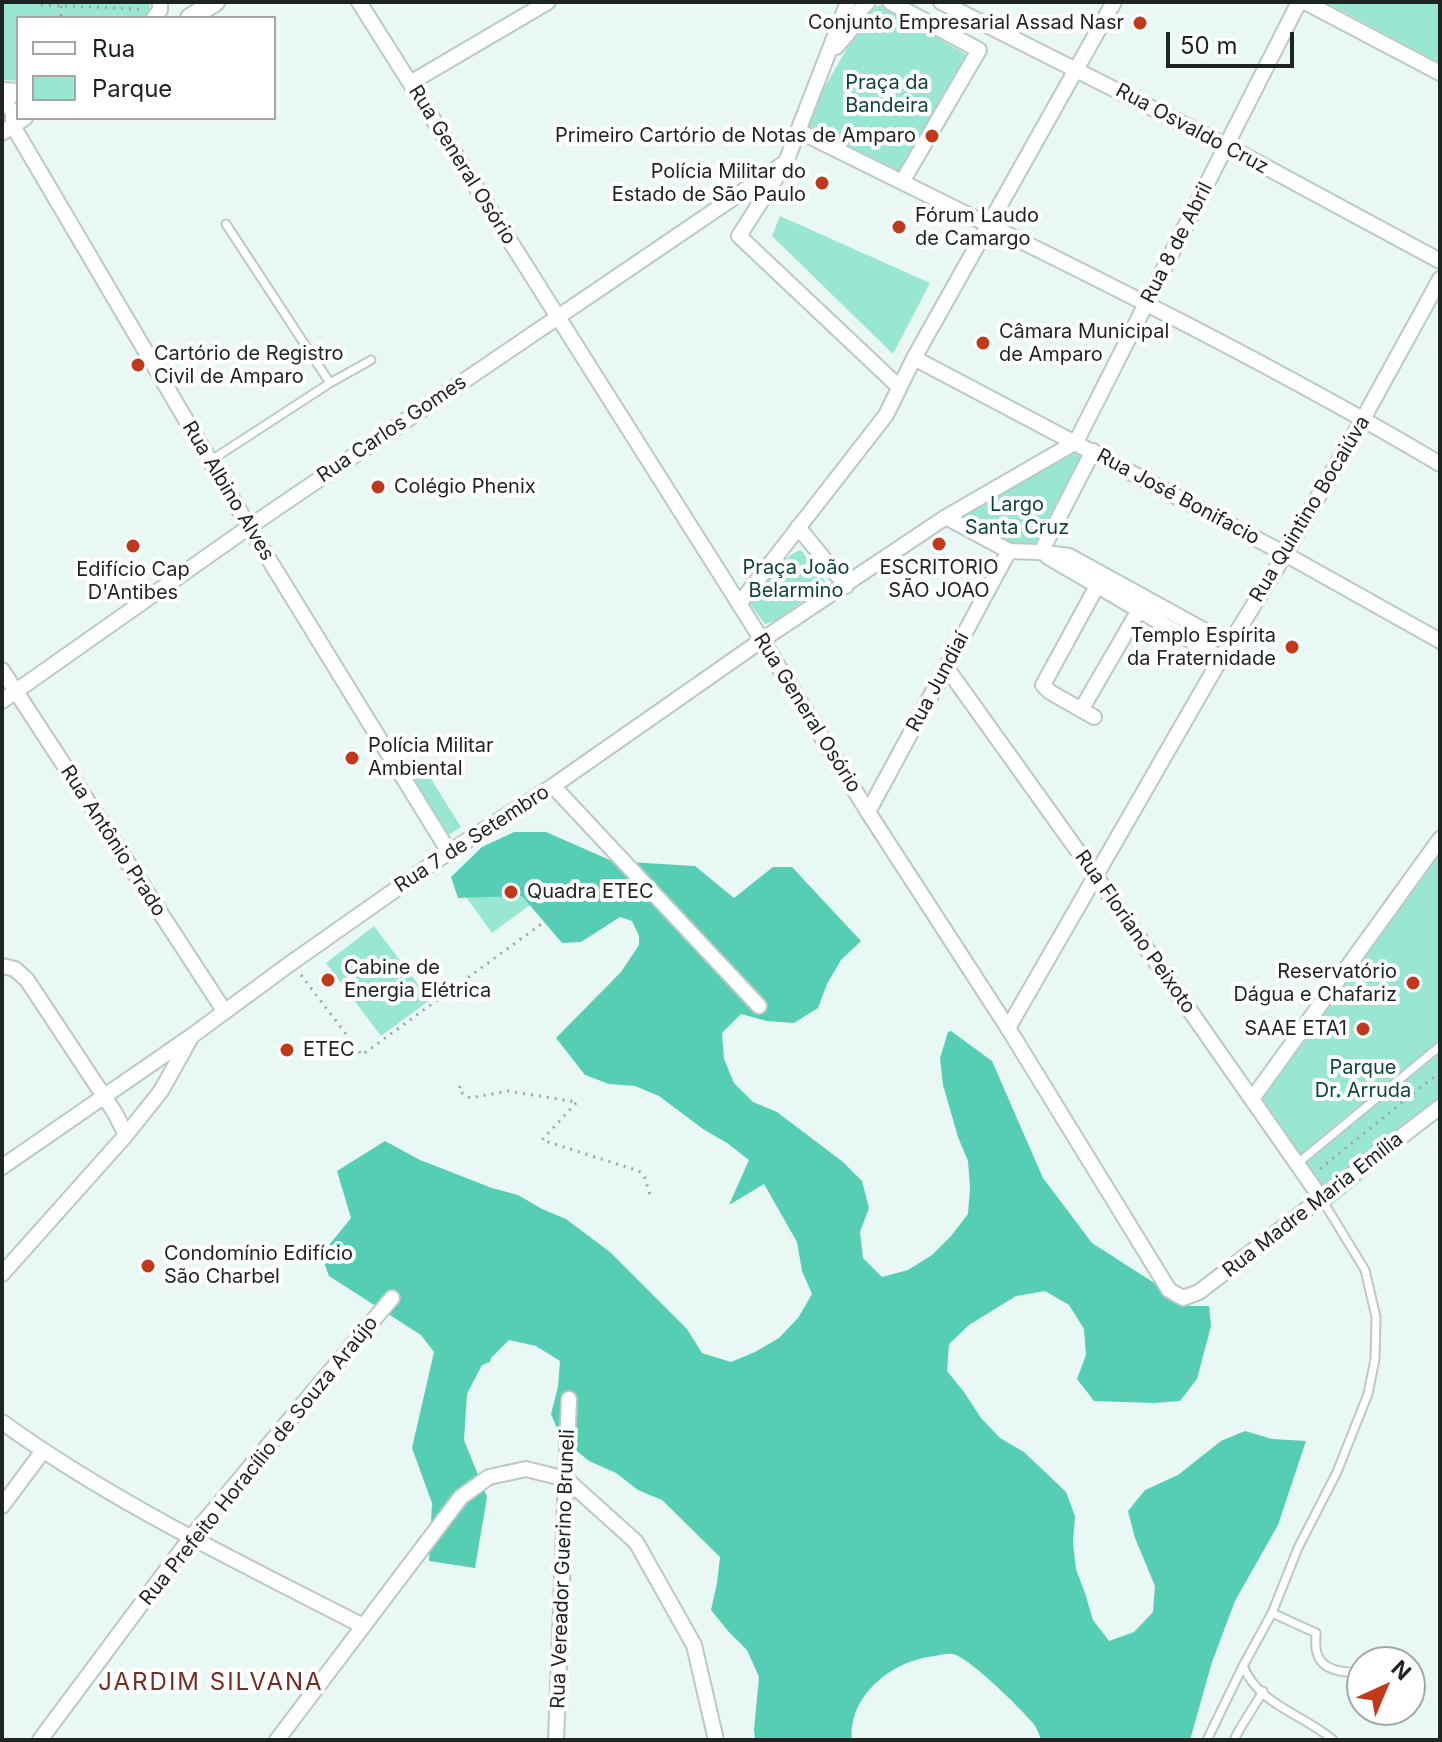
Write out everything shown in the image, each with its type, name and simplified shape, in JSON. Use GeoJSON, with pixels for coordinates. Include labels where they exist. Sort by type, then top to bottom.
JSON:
{"type":"FeatureCollection","features":[{"type":"Feature","properties":{"kind":"street","name":"Rua General Osório"},"geometry":{"type":"LineString","coordinates":[[359,2],[868,812],[1008,1028],[1169,1290],[1183,1298]]}},
{"type":"Feature","properties":{"kind":"street"},"geometry":{"type":"LineString","coordinates":[[410,83],[548,2]]}},
{"type":"Feature","properties":{"kind":"street"},"geometry":{"type":"LineString","coordinates":[[848,2],[786,162],[739,236],[899,387]]}},
{"type":"Feature","properties":{"kind":"street"},"geometry":{"type":"LineString","coordinates":[[828,56],[849,32],[868,2]]}},
{"type":"Feature","properties":{"kind":"street"},"geometry":{"type":"LineString","coordinates":[[890,2],[979,50],[902,182]]}},
{"type":"Feature","properties":{"kind":"street","name":"Rua Osvaldo Cruz"},"geometry":{"type":"LineString","coordinates":[[941,2],[1227,146],[1440,261]]}},
{"type":"Feature","properties":{"kind":"street"},"geometry":{"type":"LineString","coordinates":[[739,604],[886,415],[914,358],[1114,2]]}},
{"type":"Feature","properties":{"kind":"street","name":"Rua 8 de Abril"},"geometry":{"type":"LineString","coordinates":[[1076,442],[1299,2]]}},
{"type":"Feature","properties":{"kind":"street"},"geometry":{"type":"LineString","coordinates":[[1305,2],[1440,73]]}},
{"type":"Feature","properties":{"kind":"street"},"geometry":{"type":"LineString","coordinates":[[193,16],[211,5]]}},
{"type":"Feature","properties":{"kind":"street","name":"Rua Albino Alves"},"geometry":{"type":"LineString","coordinates":[[2,98],[13,112],[13,126],[249,527],[449,852]]}},
{"type":"Feature","properties":{"kind":"street"},"geometry":{"type":"LineString","coordinates":[[799,131],[1146,303],[1363,419],[1440,464]]}},
{"type":"Feature","properties":{"kind":"street","name":"Rua Carlos Gomes"},"geometry":{"type":"LineString","coordinates":[[2,701],[249,527],[786,162]]}},
{"type":"Feature","properties":{"kind":"street","name":"Rua Quintino Bocaiúva"},"geometry":{"type":"LineString","coordinates":[[1008,1028],[1363,419],[1440,279]]}},
{"type":"Feature","properties":{"kind":"street","name":"Rua José Bonifacio"},"geometry":{"type":"LineString","coordinates":[[914,358],[1285,554],[1440,641]]}},
{"type":"Feature","properties":{"kind":"street"},"geometry":{"type":"LineString","coordinates":[[946,517],[1076,442]]}},
{"type":"Feature","properties":{"kind":"street"},"geometry":{"type":"LineString","coordinates":[[1041,552],[1093,451]]}},
{"type":"Feature","properties":{"kind":"street"},"geometry":{"type":"LineString","coordinates":[[946,517],[1009,551],[1069,556],[1207,632]]}},
{"type":"Feature","properties":{"kind":"street","name":"Rua 7 de Setembro"},"geometry":{"type":"LineString","coordinates":[[2,1167],[449,852],[553,786],[762,640],[946,517]]}},
{"type":"Feature","properties":{"kind":"street"},"geometry":{"type":"LineString","coordinates":[[798,527],[846,586]]}},
{"type":"Feature","properties":{"kind":"street","name":"Rua Jundiaí"},"geometry":{"type":"LineString","coordinates":[[868,812],[1009,551]]}},
{"type":"Feature","properties":{"kind":"street"},"geometry":{"type":"LineString","coordinates":[[1041,552],[1221,658]]}},
{"type":"Feature","properties":{"kind":"street"},"geometry":{"type":"LineString","coordinates":[[1097,586],[1043,685],[1087,714],[1139,610]]}},
{"type":"Feature","properties":{"kind":"street","name":"Rua Floriano Peixoto"},"geometry":{"type":"LineString","coordinates":[[946,667],[1321,1198]]}},
{"type":"Feature","properties":{"kind":"street","name":"Rua Antônio Prado"},"geometry":{"type":"LineString","coordinates":[[2,670],[225,1012]]}},
{"type":"Feature","properties":{"kind":"street"},"geometry":{"type":"LineString","coordinates":[[553,786],[759,1006]]}},
{"type":"Feature","properties":{"kind":"street"},"geometry":{"type":"LineString","coordinates":[[1252,1099],[1440,839]]}},
{"type":"Feature","properties":{"kind":"street"},"geometry":{"type":"LineString","coordinates":[[2,966],[15,969],[27,980],[126,1135]]}},
{"type":"Feature","properties":{"kind":"street"},"geometry":{"type":"LineString","coordinates":[[2,1274],[126,1135],[161,1091],[193,1035]]}},
{"type":"Feature","properties":{"kind":"street","name":"Rua Madre Maria Emília"},"geometry":{"type":"LineString","coordinates":[[1183,1298],[1199,1292],[1440,1107]]}},
{"type":"Feature","properties":{"kind":"street","name":"Rua Prefeito Horacílio de Souza Araújo"},"geometry":{"type":"LineString","coordinates":[[40,1740],[192,1536],[392,1298]]}},
{"type":"Feature","properties":{"kind":"street","name":"Rua Vereador Guerino Bruneli"},"geometry":{"type":"LineString","coordinates":[[556,1740],[569,1399]]}},
{"type":"Feature","properties":{"kind":"street"},"geometry":{"type":"LineString","coordinates":[[2,1422],[43,1451],[151,1515],[363,1626]]}},
{"type":"Feature","properties":{"kind":"street"},"geometry":{"type":"LineString","coordinates":[[2,1506],[43,1451]]}},
{"type":"Feature","properties":{"kind":"street"},"geometry":{"type":"LineString","coordinates":[[277,1740],[461,1497],[489,1477],[526,1469],[566,1479],[636,1542],[694,1645],[716,1740]]}},
{"type":"Feature","properties":{"kind":"lane"},"geometry":{"type":"LineString","coordinates":[[226,224],[330,383]]}},
{"type":"Feature","properties":{"kind":"lane"},"geometry":{"type":"LineString","coordinates":[[210,461],[371,360]]}},
{"type":"Feature","properties":{"kind":"lane"},"geometry":{"type":"LineString","coordinates":[[1298,1163],[1440,1046]]}},
{"type":"Feature","properties":{"kind":"lane"},"geometry":{"type":"LineString","coordinates":[[1207,1740],[1272,1613],[1298,1548],[1337,1472],[1368,1394],[1375,1359],[1376,1317],[1365,1270],[1321,1198]]}},
{"type":"Feature","properties":{"kind":"lane"},"geometry":{"type":"LineString","coordinates":[[1272,1613],[1316,1633],[1317,1655],[1330,1669],[1346,1672]]}},
{"type":"Feature","properties":{"kind":"lane"},"geometry":{"type":"LineString","coordinates":[[1243,1666],[1250,1682],[1278,1706],[1321,1729],[1333,1740]]}},
{"type":"Feature","properties":{"kind":"lane"},"geometry":{"type":"LineString","coordinates":[[1234,1740],[1263,1691]]}},
{"type":"Feature","properties":{"kind":"path"},"geometry":{"type":"LineString","coordinates":[[41,5],[87,4],[158,10]]}},
{"type":"Feature","properties":{"kind":"path"},"geometry":{"type":"LineString","coordinates":[[61,6],[61,16]]}},
{"type":"Feature","properties":{"kind":"path"},"geometry":{"type":"LineString","coordinates":[[291,963],[362,1055],[566,906]]}},
{"type":"Feature","properties":{"kind":"path"},"geometry":{"type":"LineString","coordinates":[[1308,1179],[1440,1072]]}},
{"type":"Feature","properties":{"kind":"path"},"geometry":{"type":"LineString","coordinates":[[460,1086],[459,1091],[470,1098],[508,1091],[577,1102],[542,1140],[639,1171],[645,1178],[650,1195]]}},
{"type":"Feature","properties":{"kind":"green space"},"geometry":{"type":"Polygon","coordinates":[[[2,2],[149,2],[149,16],[16,16],[16,81],[2,80],[2,2]]]}},
{"type":"Feature","properties":{"kind":"green space"},"geometry":{"type":"Polygon","coordinates":[[[1325,2],[1440,2],[1440,63],[1325,2]]]}},
{"type":"Feature","properties":{"kind":"green space","name":"Praça da Bandeira"},"geometry":{"type":"Polygon","coordinates":[[[881,5],[974,59],[902,182],[799,131],[870,9],[881,5]]]}},
{"type":"Feature","properties":{"kind":"green space"},"geometry":{"type":"Polygon","coordinates":[[[780,216],[930,283],[893,354],[772,236],[780,216]]]}},
{"type":"Feature","properties":{"kind":"green space","name":"Largo Santa Cruz"},"geometry":{"type":"Polygon","coordinates":[[[1074,451],[1083,456],[1038,552],[1009,551],[954,513],[1074,451]]]}},
{"type":"Feature","properties":{"kind":"green space","name":"Praça João Belarmino"},"geometry":{"type":"Polygon","coordinates":[[[801,550],[827,584],[775,621],[765,624],[750,604],[772,572],[801,550]]]}},
{"type":"Feature","properties":{"kind":"green space"},"geometry":{"type":"Polygon","coordinates":[[[421,763],[461,827],[443,838],[404,774],[421,763]]]}},
{"type":"Feature","properties":{"kind":"green space"},"geometry":{"type":"Polygon","coordinates":[[[514,832],[546,832],[612,861],[695,866],[734,898],[773,867],[792,867],[861,941],[841,960],[818,1008],[794,1023],[767,1021],[741,1014],[722,1033],[724,1059],[734,1083],[753,1102],[777,1112],[843,1162],[862,1181],[869,1208],[860,1232],[863,1258],[882,1277],[908,1270],[932,1255],[968,1214],[968,1161],[943,1085],[940,1058],[948,1032],[951,1031],[992,1061],[1043,1178],[1092,1243],[1190,1306],[1209,1306],[1211,1326],[1197,1379],[1180,1401],[1094,1401],[1077,1379],[1086,1355],[1084,1329],[1069,1305],[1045,1291],[1016,1296],[969,1325],[949,1344],[947,1371],[981,1418],[1000,1438],[1024,1452],[1066,1492],[1075,1516],[1073,1543],[1076,1569],[1093,1620],[1109,1641],[1134,1632],[1153,1612],[1155,1586],[1135,1538],[1128,1511],[1145,1490],[1178,1475],[1221,1441],[1245,1431],[1272,1439],[1306,1441],[1278,1525],[1235,1601],[1212,1662],[1190,1740],[1041,1740],[1033,1723],[995,1685],[971,1664],[949,1654],[904,1664],[876,1683],[857,1708],[852,1740],[755,1740],[759,1677],[747,1650],[711,1610],[720,1557],[662,1500],[638,1490],[616,1473],[589,1461],[561,1438],[551,1414],[560,1361],[536,1346],[509,1340],[490,1362],[482,1365],[467,1394],[464,1440],[487,1497],[475,1568],[429,1561],[432,1503],[412,1448],[434,1352],[421,1335],[329,1276],[321,1255],[351,1218],[337,1171],[385,1141],[420,1160],[518,1195],[566,1219],[610,1252],[687,1329],[702,1353],[731,1362],[779,1338],[798,1318],[812,1294],[802,1271],[797,1242],[764,1184],[729,1205],[749,1160],[659,1096],[635,1086],[609,1084],[585,1075],[556,1038],[621,972],[639,945],[639,936],[632,921],[620,917],[581,942],[562,943],[522,896],[458,898],[451,877],[482,847],[514,832]]]}},
{"type":"Feature","properties":{"kind":"green space","name":"Parque Dr. Arruda"},"geometry":{"type":"Polygon","coordinates":[[[1440,841],[1440,1116],[1328,1208],[1254,1100],[1440,841]]]}},
{"type":"Feature","properties":{"kind":"green space","name":"Quadra ETEC"},"geometry":{"type":"Polygon","coordinates":[[[530,850],[556,886],[492,933],[466,897],[530,850]]]}},
{"type":"Feature","properties":{"kind":"green space"},"geometry":{"type":"Polygon","coordinates":[[[374,926],[430,1000],[381,1036],[326,963],[374,926]]]}},
{"type":"Feature","properties":{"kind":"place","name":"Conjunto Empresarial Assad Nasr"},"geometry":{"type":"Point","coordinates":[1140,23]}},
{"type":"Feature","properties":{"kind":"place","name":"Primeiro Cartório de Notas de Amparo"},"geometry":{"type":"Point","coordinates":[932,136]}},
{"type":"Feature","properties":{"kind":"place","name":"Polícia Militar do Estado de São Paulo"},"geometry":{"type":"Point","coordinates":[822,183]}},
{"type":"Feature","properties":{"kind":"place","name":"Fórum Laudo de Camargo"},"geometry":{"type":"Point","coordinates":[899,227]}},
{"type":"Feature","properties":{"kind":"place","name":"Câmara Municipal de Amparo"},"geometry":{"type":"Point","coordinates":[983,343]}},
{"type":"Feature","properties":{"kind":"place","name":"Cartório de Registro Civil de Amparo"},"geometry":{"type":"Point","coordinates":[138,365]}},
{"type":"Feature","properties":{"kind":"place","name":"Colégio Phenix"},"geometry":{"type":"Point","coordinates":[378,487]}},
{"type":"Feature","properties":{"kind":"place","name":"ESCRITORIO SÃO JOAO"},"geometry":{"type":"Point","coordinates":[939,544]}},
{"type":"Feature","properties":{"kind":"place","name":"Edifício Cap D'Antibes"},"geometry":{"type":"Point","coordinates":[133,546]}},
{"type":"Feature","properties":{"kind":"place","name":"Templo Espírita da Fraternidade"},"geometry":{"type":"Point","coordinates":[1292,647]}},
{"type":"Feature","properties":{"kind":"place","name":"Polícia Militar Ambiental"},"geometry":{"type":"Point","coordinates":[352,758]}},
{"type":"Feature","properties":{"kind":"place","name":"Quadra ETEC"},"geometry":{"type":"Point","coordinates":[511,892]}},
{"type":"Feature","properties":{"kind":"place","name":"Cabine de Energia Elétrica"},"geometry":{"type":"Point","coordinates":[328,980]}},
{"type":"Feature","properties":{"kind":"place","name":"Reservatório Dágua e Chafariz"},"geometry":{"type":"Point","coordinates":[1413,983]}},
{"type":"Feature","properties":{"kind":"place","name":"SAAE ETA1"},"geometry":{"type":"Point","coordinates":[1363,1029]}},
{"type":"Feature","properties":{"kind":"place","name":"ETEC"},"geometry":{"type":"Point","coordinates":[287,1050]}},
{"type":"Feature","properties":{"kind":"place","name":"Condomínio Edifício São Charbel"},"geometry":{"type":"Point","coordinates":[148,1266]}},
{"type":"Feature","properties":{"kind":"district","name":"JARDIM SILVANA"},"geometry":{"type":"Point","coordinates":[211,1683]}}]}
